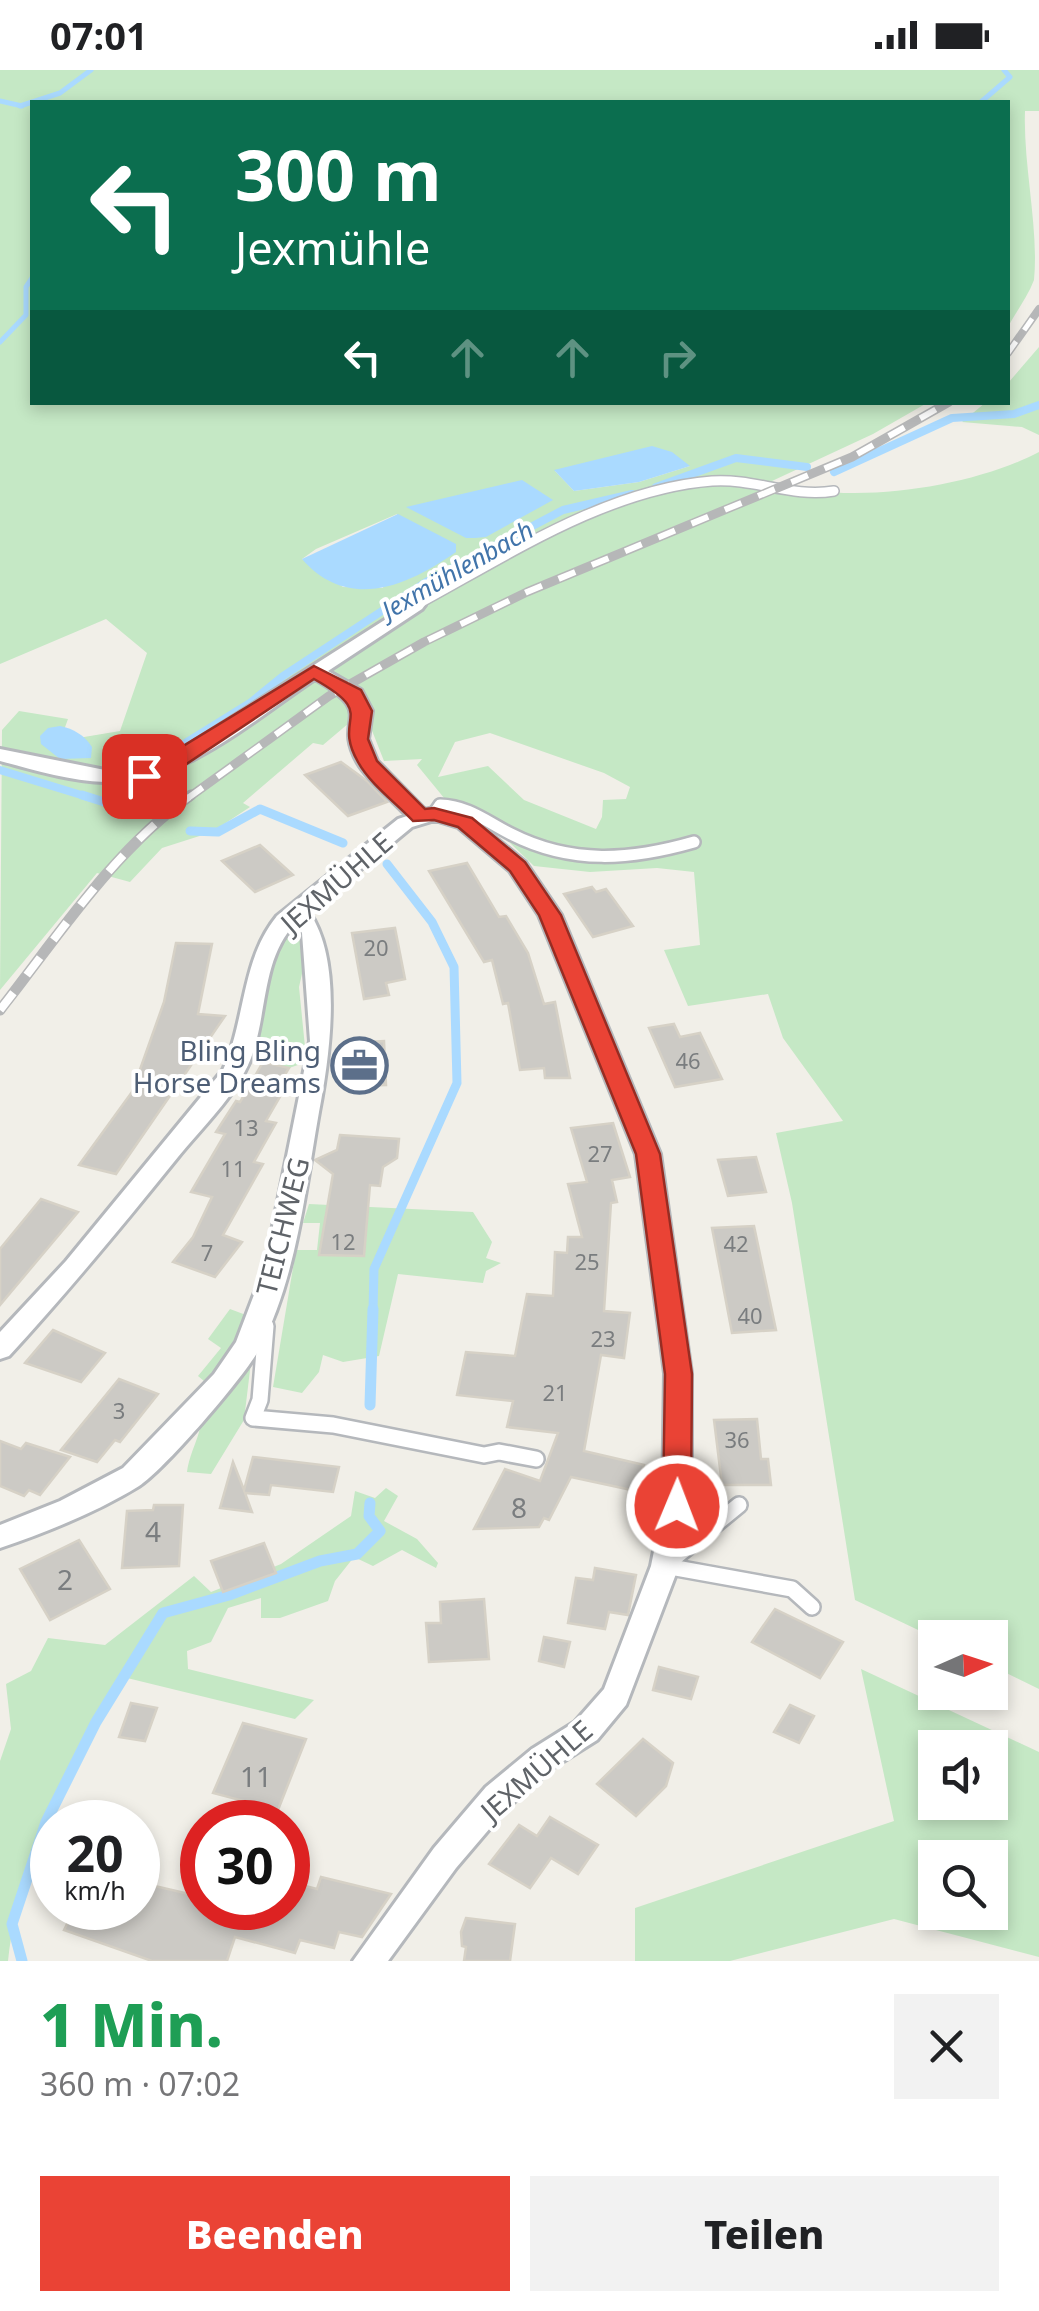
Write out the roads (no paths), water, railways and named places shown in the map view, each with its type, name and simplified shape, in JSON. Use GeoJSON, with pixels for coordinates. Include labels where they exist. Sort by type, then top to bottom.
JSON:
{"type":"FeatureCollection","features":[{"type":"Feature","properties":{"kind":"street"},"geometry":{"type":"LineString","coordinates":[[0,755],[110,780],[144,776],[169,766],[416,606]]}},
{"type":"Feature","properties":{"kind":"street","name":"JEXMÜHLE"},"geometry":{"type":"LineString","coordinates":[[314,671],[354,694],[362,711],[358,739],[368,763],[427,815],[465,822],[498,847],[518,867],[550,915],[648,1154],[678,1374],[677,1506],[664,1566],[616,1696],[586,1731],[543,1758],[497,1797],[445,1858],[369,1961]]}},
{"type":"Feature","properties":{"kind":"street","name":"JEXMÜHLE"},"geometry":{"type":"LineString","coordinates":[[0,1349],[75,1268],[234,1073],[248,1040],[260,970],[271,938],[370,848],[427,815]]}},
{"type":"Feature","properties":{"kind":"street","name":"TEICHWEG"},"geometry":{"type":"LineString","coordinates":[[0,1537],[70,1509],[133,1476],[232,1369],[248,1346],[274,1277],[322,1041],[313,933],[298,911]]}},
{"type":"Feature","properties":{"kind":"lane"},"geometry":{"type":"LineString","coordinates":[[416,606],[585,515],[699,482],[753,482],[790,493],[820,495],[834,491]]}},
{"type":"Feature","properties":{"kind":"lane"},"geometry":{"type":"LineString","coordinates":[[427,815],[440,805],[460,804],[537,848],[566,858],[633,854],[694,842]]}},
{"type":"Feature","properties":{"kind":"lane"},"geometry":{"type":"LineString","coordinates":[[274,1277],[260,1400],[253,1418],[333,1425],[484,1455],[499,1452],[536,1459]]}},
{"type":"Feature","properties":{"kind":"lane"},"geometry":{"type":"LineString","coordinates":[[664,1566],[740,1505]]}},
{"type":"Feature","properties":{"kind":"lane"},"geometry":{"type":"LineString","coordinates":[[664,1566],[792,1589],[812,1606]]}},
{"type":"Feature","properties":{"kind":"water"},"geometry":{"type":"Polygon","coordinates":[[[652,446],[672,452],[690,466],[639,482],[574,491],[554,470],[652,446]]]}},
{"type":"Feature","properties":{"kind":"water"},"geometry":{"type":"Polygon","coordinates":[[[522,480],[553,500],[486,537],[466,538],[406,507],[522,480]]]}},
{"type":"Feature","properties":{"kind":"water"},"geometry":{"type":"Polygon","coordinates":[[[398,514],[456,544],[456,552],[398,583],[358,589],[320,575],[302,559],[398,514]]]}},
{"type":"Feature","properties":{"kind":"water"},"geometry":{"type":"Polygon","coordinates":[[[60,726],[86,739],[92,747],[91,758],[60,759],[41,744],[40,736],[48,728],[60,726]]]}},
{"type":"Feature","properties":{"kind":"waterway"},"geometry":{"type":"LineString","coordinates":[[38,100],[60,93],[91,70]]}},
{"type":"Feature","properties":{"kind":"waterway"},"geometry":{"type":"LineString","coordinates":[[983,100],[1010,77],[1004,70]]}},
{"type":"Feature","properties":{"kind":"waterway"},"geometry":{"type":"LineString","coordinates":[[0,101],[21,106]]}},
{"type":"Feature","properties":{"kind":"waterway"},"geometry":{"type":"LineString","coordinates":[[21,106],[30,103]]}},
{"type":"Feature","properties":{"kind":"waterway"},"geometry":{"type":"LineString","coordinates":[[0,342],[26,315],[26,287],[30,281]]}},
{"type":"Feature","properties":{"kind":"waterway","name":"Jexmühlenbach"},"geometry":{"type":"LineString","coordinates":[[834,472],[952,418],[1014,414],[1039,405]]}},
{"type":"Feature","properties":{"kind":"waterway","name":"Jexmühlenbach"},"geometry":{"type":"LineString","coordinates":[[656,487],[736,458],[807,467]]}},
{"type":"Feature","properties":{"kind":"waterway","name":"Jexmühlenbach"},"geometry":{"type":"LineString","coordinates":[[147,772],[150,765],[250,703],[283,676],[426,582],[563,510],[632,494]]}},
{"type":"Feature","properties":{"kind":"waterway"},"geometry":{"type":"LineString","coordinates":[[0,770],[91,798]]}},
{"type":"Feature","properties":{"kind":"waterway","name":"Jexmühlenbach"},"geometry":{"type":"LineString","coordinates":[[131,797],[143,781]]}},
{"type":"Feature","properties":{"kind":"waterway"},"geometry":{"type":"LineString","coordinates":[[82,795],[120,807]]}},
{"type":"Feature","properties":{"kind":"waterway","name":"Jexmühlenbach"},"geometry":{"type":"LineString","coordinates":[[120,807],[131,797]]}},
{"type":"Feature","properties":{"kind":"waterway","name":"Jexmühlenbach"},"geometry":{"type":"LineString","coordinates":[[120,807],[130,810]]}},
{"type":"Feature","properties":{"kind":"waterway","name":"Jexmühlenbach"},"geometry":{"type":"LineString","coordinates":[[190,831],[218,832],[260,809],[343,843]]}},
{"type":"Feature","properties":{"kind":"waterway","name":"Jexmühlenbach"},"geometry":{"type":"LineString","coordinates":[[373,1312],[374,1269],[457,1083],[454,967],[432,922],[387,864]]}},
{"type":"Feature","properties":{"kind":"waterway","name":"Jexmühlenbach"},"geometry":{"type":"LineString","coordinates":[[370,1405],[373,1309]]}},
{"type":"Feature","properties":{"kind":"waterway","name":"Jexmühlenbach"},"geometry":{"type":"LineString","coordinates":[[22,1961],[12,1924],[46,1822],[96,1722],[163,1613],[229,1595],[320,1561],[357,1554],[380,1531],[369,1516],[370,1503]]}},
{"type":"Feature","properties":{"kind":"railway"},"geometry":{"type":"LineString","coordinates":[[1010,350],[1039,309]]}},
{"type":"Feature","properties":{"kind":"railway"},"geometry":{"type":"LineString","coordinates":[[188,798],[329,696],[424,642],[527,592],[852,457],[944,405]]}},
{"type":"Feature","properties":{"kind":"railway"},"geometry":{"type":"LineString","coordinates":[[0,1010],[112,868],[191,795]]}},
{"type":"Feature","properties":{"kind":"place","name":"Bling Bling Horse Dreams"},"geometry":{"type":"Point","coordinates":[360,1066]}}]}
